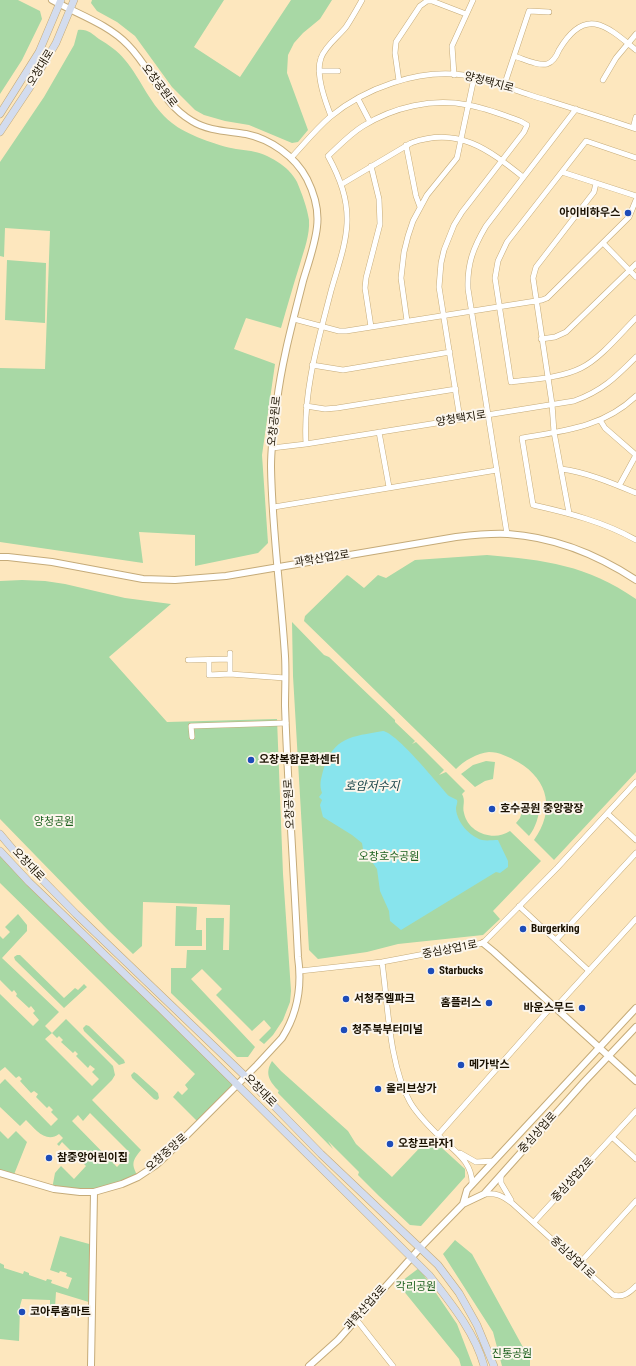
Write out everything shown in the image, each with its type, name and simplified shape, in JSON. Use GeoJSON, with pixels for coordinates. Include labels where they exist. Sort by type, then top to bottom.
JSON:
{"type":"FeatureCollection","features":[{"type":"Feature","properties":{"kind":"main road","name":"오창대로"},"geometry":{"type":"LineString","coordinates":[[0,132],[56,44],[74,0]]}},
{"type":"Feature","properties":{"kind":"main road","name":"오창대로"},"geometry":{"type":"LineString","coordinates":[[0,114],[39,52],[61,2]]}},
{"type":"Feature","properties":{"kind":"main road","name":"오창대로"},"geometry":{"type":"LineString","coordinates":[[0,834],[16,853],[76,914],[245,1076],[320,1154],[438,1265],[459,1293],[477,1325],[494,1366]]}},
{"type":"Feature","properties":{"kind":"main road","name":"오창대로"},"geometry":{"type":"LineString","coordinates":[[0,851],[29,882],[237,1084],[429,1275],[452,1304],[470,1333],[484,1366]]}},
{"type":"Feature","properties":{"kind":"street","name":"오창공원로"},"geometry":{"type":"LineString","coordinates":[[52,0],[61,2],[70,10],[109,30],[125,42],[133,50],[169,103],[192,122],[210,128],[259,138],[282,151],[291,158],[308,180],[315,201],[317,218],[315,238],[286,349],[279,386],[272,448],[277,566],[285,657],[286,723],[298,957],[300,971],[296,1008],[287,1029],[274,1046],[245,1076]]}},
{"type":"Feature","properties":{"kind":"street"},"geometry":{"type":"LineString","coordinates":[[331,116],[319,71],[321,57],[347,25],[362,0]]}},
{"type":"Feature","properties":{"kind":"street"},"geometry":{"type":"LineString","coordinates":[[454,75],[452,46],[473,0]]}},
{"type":"Feature","properties":{"kind":"street"},"geometry":{"type":"LineString","coordinates":[[399,81],[395,53],[396,42],[420,6],[427,1],[432,1],[466,14]]}},
{"type":"Feature","properties":{"kind":"street"},"geometry":{"type":"LineString","coordinates":[[504,86],[529,11],[549,12]]}},
{"type":"Feature","properties":{"kind":"street"},"geometry":{"type":"LineString","coordinates":[[514,56],[541,64],[551,62],[569,34],[580,26],[595,24],[603,26],[636,50]]}},
{"type":"Feature","properties":{"kind":"street"},"geometry":{"type":"LineString","coordinates":[[603,80],[616,58],[636,34]]}},
{"type":"Feature","properties":{"kind":"street"},"geometry":{"type":"LineString","coordinates":[[319,71],[338,71]]}},
{"type":"Feature","properties":{"kind":"street","name":"양청택지로"},"geometry":{"type":"LineString","coordinates":[[291,158],[331,116],[358,99],[370,92],[399,81],[427,75],[454,75],[474,78],[504,86],[634,129]]}},
{"type":"Feature","properties":{"kind":"street"},"geometry":{"type":"LineString","coordinates":[[407,322],[401,278],[404,252],[413,221],[420,206],[457,158],[474,78]]}},
{"type":"Feature","properties":{"kind":"street"},"geometry":{"type":"LineString","coordinates":[[358,99],[370,122]]}},
{"type":"Feature","properties":{"kind":"street"},"geometry":{"type":"LineString","coordinates":[[306,444],[306,406],[312,365],[346,235],[347,212],[342,184],[328,156],[353,134],[370,122],[399,110],[421,104],[445,102],[468,105],[520,121],[526,125],[524,132],[462,212],[448,237],[441,262],[439,287],[460,419]]}},
{"type":"Feature","properties":{"kind":"street"},"geometry":{"type":"LineString","coordinates":[[507,534],[472,312],[468,268],[474,246],[486,226],[576,109]]}},
{"type":"Feature","properties":{"kind":"street"},"geometry":{"type":"LineString","coordinates":[[634,129],[636,118]]}},
{"type":"Feature","properties":{"kind":"street"},"geometry":{"type":"LineString","coordinates":[[342,184],[406,145],[422,139],[445,136],[461,139],[480,146],[502,160],[524,177]]}},
{"type":"Feature","properties":{"kind":"street"},"geometry":{"type":"LineString","coordinates":[[636,158],[586,141],[511,237],[501,253],[495,278],[512,382],[548,377],[573,371],[588,364],[636,318]]}},
{"type":"Feature","properties":{"kind":"street"},"geometry":{"type":"LineString","coordinates":[[406,145],[416,196],[420,206]]}},
{"type":"Feature","properties":{"kind":"street"},"geometry":{"type":"LineString","coordinates":[[371,166],[378,200],[380,224],[368,268],[365,288],[371,327]]}},
{"type":"Feature","properties":{"kind":"street"},"geometry":{"type":"LineString","coordinates":[[562,172],[636,196]]}},
{"type":"Feature","properties":{"kind":"street"},"geometry":{"type":"LineString","coordinates":[[569,513],[554,432],[552,404],[533,282],[534,272],[539,262],[594,192],[596,184]]}},
{"type":"Feature","properties":{"kind":"street"},"geometry":{"type":"LineString","coordinates":[[294,319],[339,331],[346,331],[472,312],[547,298],[629,217],[636,200]]}},
{"type":"Feature","properties":{"kind":"street"},"geometry":{"type":"LineString","coordinates":[[603,243],[636,277]]}},
{"type":"Feature","properties":{"kind":"street"},"geometry":{"type":"LineString","coordinates":[[542,339],[555,337],[566,332],[636,264]]}},
{"type":"Feature","properties":{"kind":"street"},"geometry":{"type":"LineString","coordinates":[[312,365],[343,370],[450,352]]}},
{"type":"Feature","properties":{"kind":"street","name":"양청택지로"},"geometry":{"type":"LineString","coordinates":[[272,448],[306,444],[574,401],[598,391],[616,378],[636,357]]}},
{"type":"Feature","properties":{"kind":"street"},"geometry":{"type":"LineString","coordinates":[[306,406],[324,409],[336,408],[456,389]]}},
{"type":"Feature","properties":{"kind":"street"},"geometry":{"type":"LineString","coordinates":[[635,538],[569,513],[533,505],[522,438],[580,427],[600,420],[620,410],[636,396]]}},
{"type":"Feature","properties":{"kind":"street"},"geometry":{"type":"LineString","coordinates":[[600,420],[605,428],[636,455],[619,486]]}},
{"type":"Feature","properties":{"kind":"street"},"geometry":{"type":"LineString","coordinates":[[379,432],[388,487]]}},
{"type":"Feature","properties":{"kind":"street"},"geometry":{"type":"LineString","coordinates":[[561,469],[572,470],[636,493]]}},
{"type":"Feature","properties":{"kind":"street"},"geometry":{"type":"LineString","coordinates":[[274,507],[497,470]]}},
{"type":"Feature","properties":{"kind":"street","name":"과학산업2로"},"geometry":{"type":"LineString","coordinates":[[0,557],[52,562],[130,577],[175,580],[226,576],[277,566],[456,537],[485,534],[507,534],[531,537],[585,552],[636,580]]}},
{"type":"Feature","properties":{"kind":"street"},"geometry":{"type":"LineString","coordinates":[[230,653],[230,674]]}},
{"type":"Feature","properties":{"kind":"street"},"geometry":{"type":"LineString","coordinates":[[188,660],[230,659]]}},
{"type":"Feature","properties":{"kind":"street"},"geometry":{"type":"LineString","coordinates":[[209,660],[209,675],[230,674],[285,678]]}},
{"type":"Feature","properties":{"kind":"street"},"geometry":{"type":"LineString","coordinates":[[192,736],[191,726],[286,723]]}},
{"type":"Feature","properties":{"kind":"street","name":"중심상업1로"},"geometry":{"type":"LineString","coordinates":[[382,962],[483,944],[608,814],[636,782]]}},
{"type":"Feature","properties":{"kind":"street"},"geometry":{"type":"LineString","coordinates":[[608,814],[636,840]]}},
{"type":"Feature","properties":{"kind":"street"},"geometry":{"type":"LineString","coordinates":[[556,940],[636,853]]}},
{"type":"Feature","properties":{"kind":"street"},"geometry":{"type":"LineString","coordinates":[[519,906],[589,970]]}},
{"type":"Feature","properties":{"kind":"street"},"geometry":{"type":"LineString","coordinates":[[438,1135],[554,1006],[636,919]]}},
{"type":"Feature","properties":{"kind":"street"},"geometry":{"type":"LineString","coordinates":[[483,944],[494,952],[636,1081]]}},
{"type":"Feature","properties":{"kind":"street"},"geometry":{"type":"LineString","coordinates":[[300,971],[382,962],[395,1061],[402,1086],[411,1103],[421,1117],[438,1135],[456,1150],[476,1162],[494,1162]]}},
{"type":"Feature","properties":{"kind":"street","name":"중심상업로"},"geometry":{"type":"LineString","coordinates":[[463,1204],[467,1190],[636,1008]]}},
{"type":"Feature","properties":{"kind":"street","name":"중심상업로"},"geometry":{"type":"LineString","coordinates":[[420,1248],[463,1204],[484,1194],[584,1082],[636,1027]]}},
{"type":"Feature","properties":{"kind":"street","name":"오창중앙로"},"geometry":{"type":"LineString","coordinates":[[0,1173],[54,1189],[94,1192],[122,1184],[138,1177],[156,1165],[179,1144],[245,1076]]}},
{"type":"Feature","properties":{"kind":"street","name":"중심상업2로"},"geometry":{"type":"LineString","coordinates":[[534,1222],[636,1111]]}},
{"type":"Feature","properties":{"kind":"street"},"geometry":{"type":"LineString","coordinates":[[612,1137],[636,1159]]}},
{"type":"Feature","properties":{"kind":"street"},"geometry":{"type":"LineString","coordinates":[[456,1150],[469,1166],[473,1180],[472,1185]]}},
{"type":"Feature","properties":{"kind":"street"},"geometry":{"type":"LineString","coordinates":[[501,1175],[501,1183],[512,1203]]}},
{"type":"Feature","properties":{"kind":"street"},"geometry":{"type":"LineString","coordinates":[[91,1366],[94,1192]]}},
{"type":"Feature","properties":{"kind":"street"},"geometry":{"type":"LineString","coordinates":[[484,1194],[498,1194],[512,1203]]}},
{"type":"Feature","properties":{"kind":"street"},"geometry":{"type":"LineString","coordinates":[[579,1264],[636,1202]]}},
{"type":"Feature","properties":{"kind":"street","name":"중심상업1로"},"geometry":{"type":"LineString","coordinates":[[512,1203],[613,1295],[618,1296],[627,1294],[636,1286]]}},
{"type":"Feature","properties":{"kind":"street","name":"과학산업3로"},"geometry":{"type":"LineString","coordinates":[[309,1366],[338,1340],[420,1248]]}},
{"type":"Feature","properties":{"kind":"street"},"geometry":{"type":"LineString","coordinates":[[356,1319],[393,1366]]}},
{"type":"Feature","properties":{"kind":"green space"},"geometry":{"type":"Polygon","coordinates":[[[0,0],[18,0],[40,11],[42,19],[22,60],[0,94],[0,0]]]}},
{"type":"Feature","properties":{"kind":"green space"},"geometry":{"type":"Polygon","coordinates":[[[92,0],[224,0],[194,47],[240,77],[291,0],[332,0],[320,19],[303,33],[294,43],[288,55],[287,73],[308,130],[298,142],[292,143],[249,125],[225,121],[204,115],[195,110],[172,87],[135,36],[117,22],[97,11],[91,3],[92,0]]]}},
{"type":"Feature","properties":{"kind":"green space"},"geometry":{"type":"Polygon","coordinates":[[[78,30],[90,32],[119,54],[131,68],[158,109],[172,123],[193,135],[211,142],[258,153],[271,158],[283,166],[293,176],[297,182],[304,201],[309,220],[308,237],[281,328],[246,318],[234,349],[275,364],[262,455],[268,543],[258,553],[195,566],[195,535],[139,532],[143,563],[0,542],[0,368],[45,369],[50,231],[5,228],[4,257],[0,256],[0,162],[44,97],[74,45],[78,30]]]}},
{"type":"Feature","properties":{"kind":"green space"},"geometry":{"type":"Polygon","coordinates":[[[7,260],[46,263],[45,323],[5,320],[7,260]]]}},
{"type":"Feature","properties":{"kind":"green space"},"geometry":{"type":"Polygon","coordinates":[[[487,555],[547,562],[583,571],[600,578],[636,599],[636,772],[554,860],[534,840],[541,829],[545,818],[546,797],[537,778],[528,769],[508,757],[489,752],[471,758],[456,769],[304,621],[305,616],[347,575],[364,588],[378,575],[386,578],[415,560],[487,555]]]}},
{"type":"Feature","properties":{"kind":"green space","name":"양청공원"},"geometry":{"type":"Polygon","coordinates":[[[22,580],[65,584],[125,598],[171,604],[109,657],[167,722],[277,719],[283,874],[291,991],[290,1002],[283,1020],[273,1035],[264,1044],[259,1040],[271,1028],[264,1020],[252,1031],[216,995],[222,989],[202,969],[191,979],[255,1047],[248,1057],[237,1057],[171,993],[171,968],[186,968],[187,950],[206,950],[206,918],[224,918],[223,950],[229,950],[230,905],[143,902],[142,946],[133,954],[0,819],[0,581],[22,580]]]}},
{"type":"Feature","properties":{"kind":"green space","name":"오창호수공원"},"geometry":{"type":"Polygon","coordinates":[[[292,622],[324,655],[329,657],[395,720],[395,722],[415,741],[412,744],[416,742],[444,770],[439,775],[446,772],[465,791],[462,794],[464,799],[464,810],[466,820],[471,826],[482,834],[489,835],[497,836],[510,831],[541,861],[493,911],[500,919],[483,935],[398,944],[367,952],[318,959],[309,950],[293,676],[292,622]]]}},
{"type":"Feature","properties":{"kind":"green space"},"geometry":{"type":"Polygon","coordinates":[[[486,761],[495,762],[493,779],[485,781],[475,787],[461,774],[473,765],[486,761]]]}},
{"type":"Feature","properties":{"kind":"green space"},"geometry":{"type":"Polygon","coordinates":[[[540,804],[537,821],[529,836],[516,823],[520,818],[524,805],[540,804]]]}},
{"type":"Feature","properties":{"kind":"green space"},"geometry":{"type":"Polygon","coordinates":[[[0,855],[237,1084],[199,1123],[173,1097],[178,1091],[182,1095],[188,1089],[185,1085],[195,1074],[0,883],[0,855]]]}},
{"type":"Feature","properties":{"kind":"green space"},"geometry":{"type":"Polygon","coordinates":[[[176,906],[197,907],[196,930],[202,930],[202,946],[175,946],[176,906]]]}},
{"type":"Feature","properties":{"kind":"green space"},"geometry":{"type":"Polygon","coordinates":[[[18,914],[27,925],[27,931],[2,958],[59,1012],[45,1026],[52,1033],[66,1019],[113,1066],[115,1075],[112,1080],[92,1100],[141,1150],[134,1160],[134,1169],[138,1177],[94,1192],[52,1189],[55,1173],[61,1166],[74,1179],[86,1166],[62,1142],[59,1146],[57,1144],[63,1138],[59,1134],[54,1137],[45,1136],[37,1131],[26,1120],[20,1126],[0,1107],[0,1084],[5,1079],[51,1126],[58,1119],[51,1112],[53,1110],[49,1106],[47,1108],[36,1097],[38,1094],[34,1091],[31,1093],[20,1081],[22,1079],[19,1076],[16,1078],[5,1067],[0,1071],[0,994],[33,1026],[39,1020],[33,1013],[35,1011],[31,1006],[29,1008],[16,996],[17,994],[14,990],[12,992],[0,980],[0,936],[3,939],[10,932],[5,927],[18,914]],[[52,1033],[45,1039],[92,1086],[99,1079],[92,1072],[95,1069],[90,1065],[88,1068],[76,1056],[78,1054],[75,1051],[73,1053],[61,1042],[63,1040],[59,1036],[57,1038],[52,1033]],[[90,1113],[83,1121],[78,1115],[72,1121],[117,1167],[130,1153],[90,1113]]]}},
{"type":"Feature","properties":{"kind":"green space"},"geometry":{"type":"Polygon","coordinates":[[[20,955],[64,998],[75,988],[78,990],[84,984],[87,987],[64,1008],[15,960],[14,957],[20,955]]]}},
{"type":"Feature","properties":{"kind":"green space"},"geometry":{"type":"Polygon","coordinates":[[[86,1025],[89,1026],[124,1060],[125,1063],[119,1065],[84,1031],[83,1028],[86,1025]]]}},
{"type":"Feature","properties":{"kind":"green space"},"geometry":{"type":"Polygon","coordinates":[[[272,1061],[281,1071],[348,1131],[356,1144],[392,1177],[430,1137],[465,1169],[465,1177],[421,1226],[410,1225],[358,1175],[359,1172],[328,1141],[333,1149],[278,1093],[279,1091],[269,1078],[268,1074],[272,1061]]]}},
{"type":"Feature","properties":{"kind":"green space"},"geometry":{"type":"Polygon","coordinates":[[[134,1072],[158,1093],[159,1098],[157,1100],[154,1099],[132,1078],[131,1075],[134,1072]]]}},
{"type":"Feature","properties":{"kind":"green space"},"geometry":{"type":"Polygon","coordinates":[[[0,1131],[8,1139],[16,1131],[27,1142],[13,1177],[0,1173],[0,1131]]]}},
{"type":"Feature","properties":{"kind":"green space"},"geometry":{"type":"Polygon","coordinates":[[[60,1236],[93,1245],[92,1303],[56,1292],[55,1307],[50,1307],[50,1300],[22,1299],[20,1306],[19,1341],[0,1339],[0,1263],[4,1265],[4,1268],[23,1274],[24,1271],[29,1273],[29,1275],[46,1281],[47,1279],[52,1280],[51,1283],[68,1289],[72,1278],[66,1276],[67,1273],[60,1271],[59,1273],[50,1270],[60,1236]]]}},
{"type":"Feature","properties":{"kind":"green space","name":"진통공원"},"geometry":{"type":"Polygon","coordinates":[[[455,1240],[472,1254],[530,1360],[530,1366],[502,1366],[493,1332],[443,1254],[455,1240]]]}},
{"type":"Feature","properties":{"kind":"green space","name":"각리공원"},"geometry":{"type":"Polygon","coordinates":[[[419,1268],[457,1324],[473,1366],[461,1366],[459,1359],[398,1284],[419,1268]]]}},
{"type":"Feature","properties":{"kind":"water","name":"호암저수지"},"geometry":{"type":"Polygon","coordinates":[[[383,731],[398,740],[417,759],[449,796],[457,800],[457,814],[464,828],[482,840],[498,840],[508,861],[508,867],[500,873],[496,872],[401,930],[390,921],[389,911],[380,891],[377,869],[363,849],[362,843],[323,817],[320,805],[322,800],[319,797],[322,793],[320,785],[327,759],[338,745],[353,737],[383,731]]]}},
{"type":"Feature","properties":{"kind":"place","name":"아이비하우스"},"geometry":{"type":"Point","coordinates":[628,213]}},
{"type":"Feature","properties":{"kind":"place","name":"오창복합문화센터"},"geometry":{"type":"Point","coordinates":[251,760]}},
{"type":"Feature","properties":{"kind":"place","name":"호수공원 중앙광장"},"geometry":{"type":"Point","coordinates":[492,809]}},
{"type":"Feature","properties":{"kind":"place","name":"Burgerking"},"geometry":{"type":"Point","coordinates":[523,929]}},
{"type":"Feature","properties":{"kind":"place","name":"Starbucks"},"geometry":{"type":"Point","coordinates":[431,971]}},
{"type":"Feature","properties":{"kind":"place","name":"서청주엘파크"},"geometry":{"type":"Point","coordinates":[346,999]}},
{"type":"Feature","properties":{"kind":"place","name":"홈플러스"},"geometry":{"type":"Point","coordinates":[489,1003]}},
{"type":"Feature","properties":{"kind":"place","name":"바운스무드"},"geometry":{"type":"Point","coordinates":[582,1008]}},
{"type":"Feature","properties":{"kind":"place","name":"청주북부터미널"},"geometry":{"type":"Point","coordinates":[344,1030]}},
{"type":"Feature","properties":{"kind":"place","name":"메가박스"},"geometry":{"type":"Point","coordinates":[461,1065]}},
{"type":"Feature","properties":{"kind":"place","name":"올리브상가"},"geometry":{"type":"Point","coordinates":[378,1089]}},
{"type":"Feature","properties":{"kind":"place","name":"오창프라자1"},"geometry":{"type":"Point","coordinates":[390,1144]}},
{"type":"Feature","properties":{"kind":"place","name":"참중앙어린이집"},"geometry":{"type":"Point","coordinates":[49,1158]}},
{"type":"Feature","properties":{"kind":"place","name":"코아루홈마트"},"geometry":{"type":"Point","coordinates":[22,1312]}}]}
